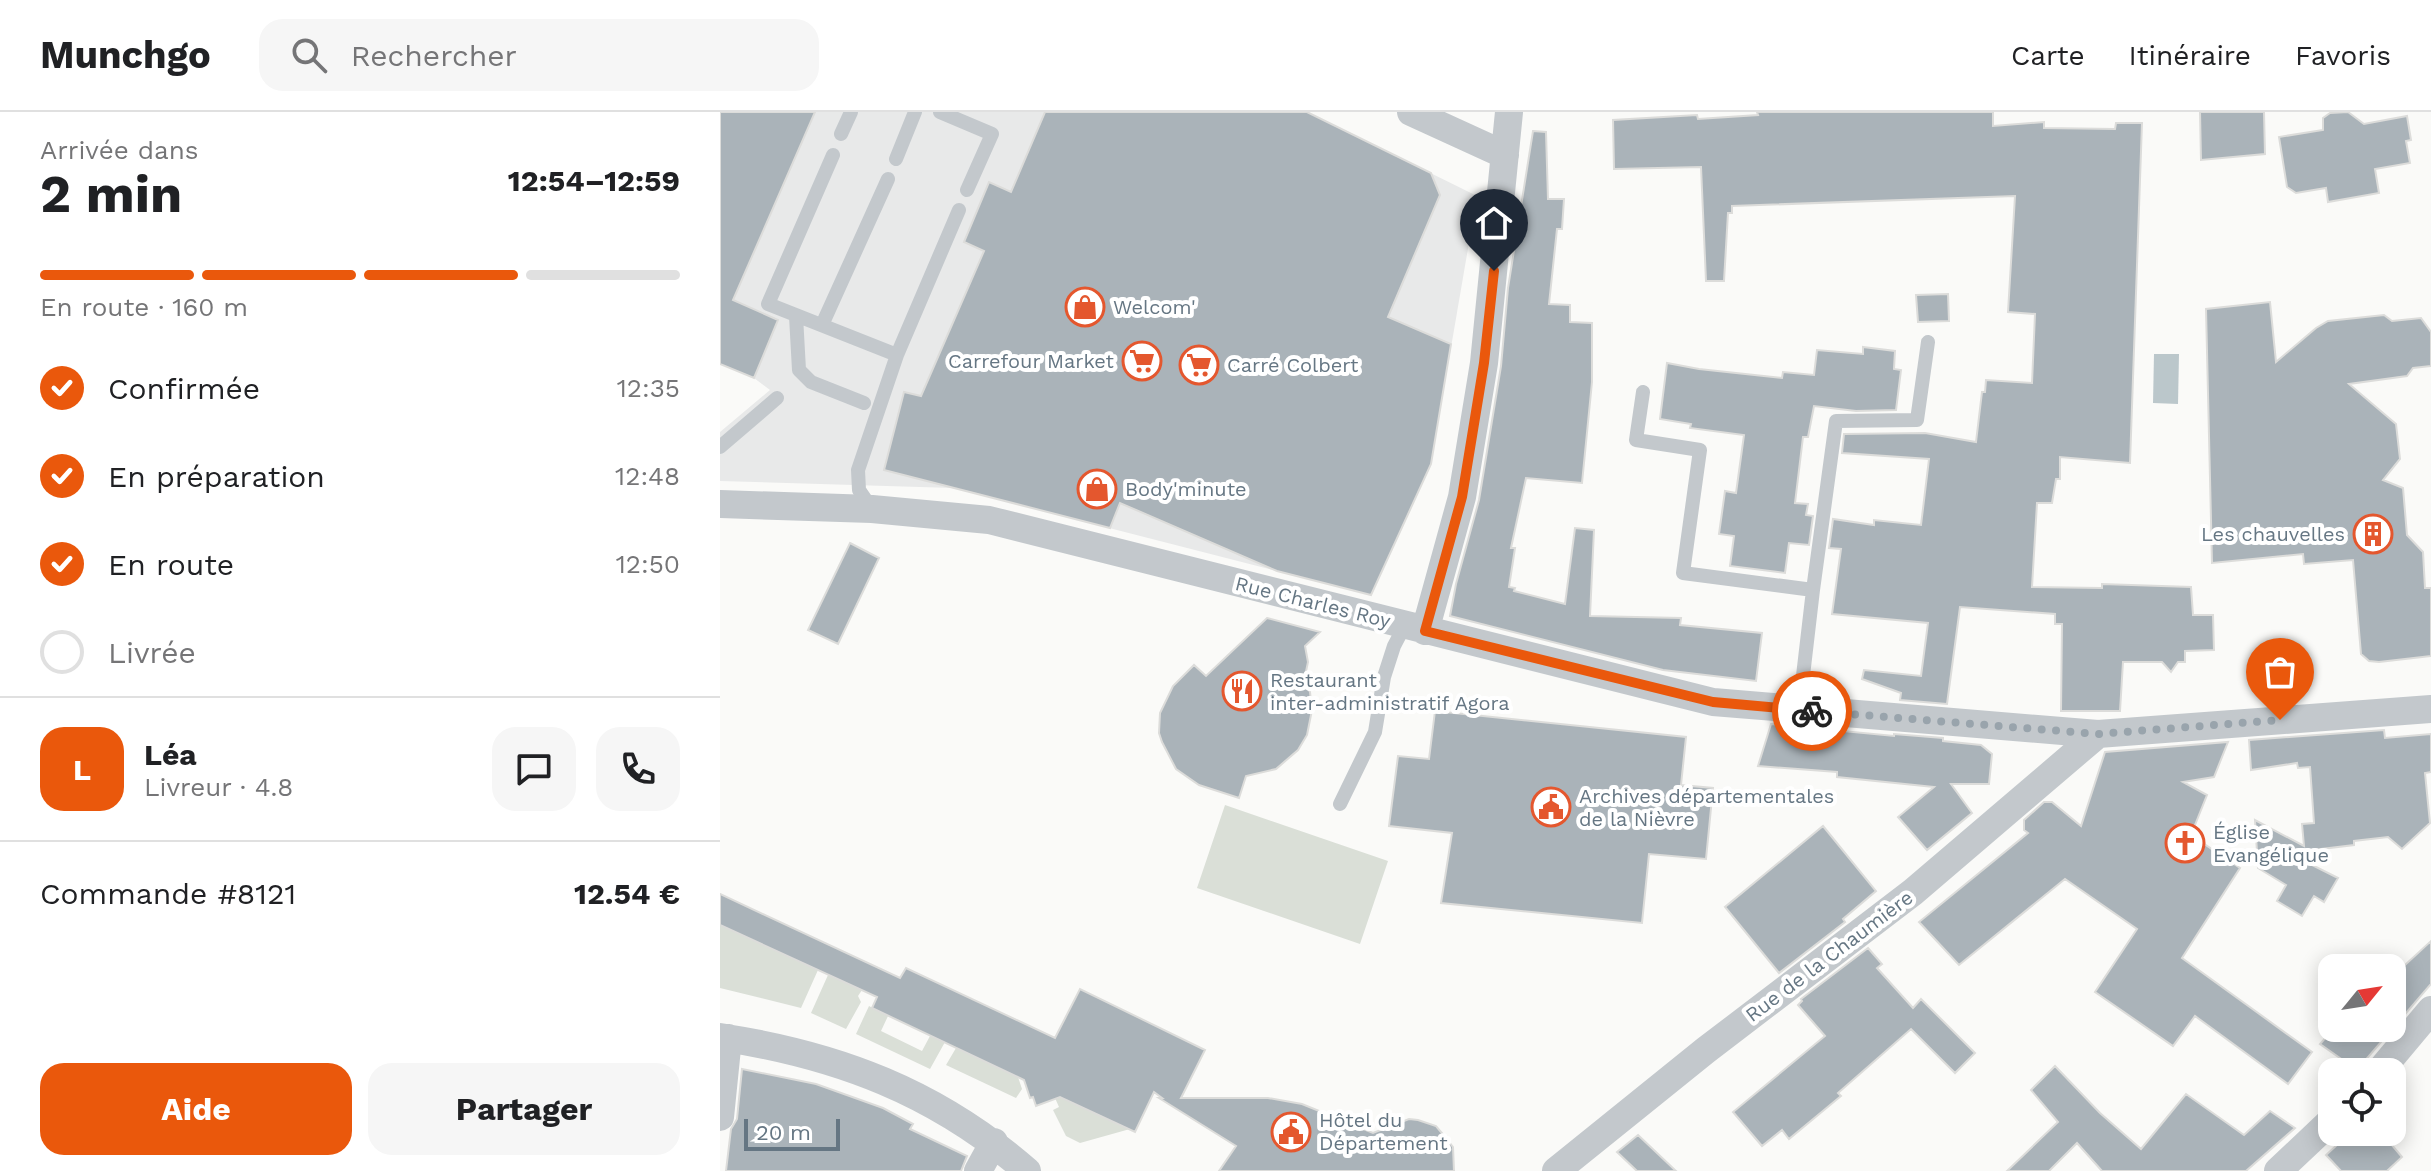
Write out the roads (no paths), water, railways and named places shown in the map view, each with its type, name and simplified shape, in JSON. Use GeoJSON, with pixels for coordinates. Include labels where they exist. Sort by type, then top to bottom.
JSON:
{"type":"FeatureCollection","features":[{"type":"Feature","properties":{"kind":"street"},"geometry":{"type":"LineString","coordinates":[[1411,112],[1505,155]]}},
{"type":"Feature","properties":{"kind":"street"},"geometry":{"type":"LineString","coordinates":[[1415,628],[1462,497],[1484,363],[1509,112]]}},
{"type":"Feature","properties":{"kind":"street","name":"Rue Charles Roy"},"geometry":{"type":"LineString","coordinates":[[720,504],[872,509],[989,520],[1713,702],[2098,734],[2431,709]]}},
{"type":"Feature","properties":{"kind":"street","name":"Rue de la Chaumière"},"geometry":{"type":"LineString","coordinates":[[1556,1171],[1706,1050],[1913,892],[2098,734]]}},
{"type":"Feature","properties":{"kind":"street"},"geometry":{"type":"LineString","coordinates":[[2391,1058],[2431,1010]]}},
{"type":"Feature","properties":{"kind":"street"},"geometry":{"type":"LineString","coordinates":[[720,1117],[724,1038],[856,1068],[935,1104],[994,1142],[1027,1171]]}},
{"type":"Feature","properties":{"kind":"street"},"geometry":{"type":"LineString","coordinates":[[2278,1171],[2318,1133]]}},
{"type":"Feature","properties":{"kind":"street"},"geometry":{"type":"LineString","coordinates":[[978,1171],[994,1142]]}},
{"type":"Feature","properties":{"kind":"lane"},"geometry":{"type":"LineString","coordinates":[[841,134],[851,112]]}},
{"type":"Feature","properties":{"kind":"lane"},"geometry":{"type":"LineString","coordinates":[[896,159],[915,112]]}},
{"type":"Feature","properties":{"kind":"lane"},"geometry":{"type":"LineString","coordinates":[[940,112],[992,134],[967,190]]}},
{"type":"Feature","properties":{"kind":"lane"},"geometry":{"type":"LineString","coordinates":[[833,155],[768,304],[897,355]]}},
{"type":"Feature","properties":{"kind":"lane"},"geometry":{"type":"LineString","coordinates":[[822,325],[888,179]]}},
{"type":"Feature","properties":{"kind":"lane"},"geometry":{"type":"LineString","coordinates":[[872,509],[859,490],[858,470],[897,355],[959,210]]}},
{"type":"Feature","properties":{"kind":"lane"},"geometry":{"type":"LineString","coordinates":[[796,316],[799,370],[811,382],[864,403]]}},
{"type":"Feature","properties":{"kind":"lane"},"geometry":{"type":"LineString","coordinates":[[1799,710],[1836,421],[1917,420],[1928,342]]}},
{"type":"Feature","properties":{"kind":"lane"},"geometry":{"type":"LineString","coordinates":[[1643,392],[1636,440],[1700,450],[1683,573],[1813,590]]}},
{"type":"Feature","properties":{"kind":"lane"},"geometry":{"type":"LineString","coordinates":[[720,447],[777,398]]}},
{"type":"Feature","properties":{"kind":"lane"},"geometry":{"type":"LineString","coordinates":[[1340,804],[1375,732],[1384,677],[1394,646],[1415,628]]}},
{"type":"Feature","properties":{"kind":"place","name":"Welcom'"},"geometry":{"type":"Point","coordinates":[1085,307]}},
{"type":"Feature","properties":{"kind":"place","name":"Carrefour Market"},"geometry":{"type":"Point","coordinates":[1142,361]}},
{"type":"Feature","properties":{"kind":"place","name":"Carré Colbert"},"geometry":{"type":"Point","coordinates":[1199,365]}},
{"type":"Feature","properties":{"kind":"place","name":"Body'minute"},"geometry":{"type":"Point","coordinates":[1097,489]}},
{"type":"Feature","properties":{"kind":"place","name":"Les chauvelles"},"geometry":{"type":"Point","coordinates":[2373,534]}},
{"type":"Feature","properties":{"kind":"place","name":"Restaurant inter-administratif Agora"},"geometry":{"type":"Point","coordinates":[1242,691]}},
{"type":"Feature","properties":{"kind":"place","name":"Archives départementales de la Nièvre"},"geometry":{"type":"Point","coordinates":[1551,807]}},
{"type":"Feature","properties":{"kind":"place","name":"Église Evangélique"},"geometry":{"type":"Point","coordinates":[2185,843]}},
{"type":"Feature","properties":{"kind":"place","name":"Hôtel du Département"},"geometry":{"type":"Point","coordinates":[1291,1132]}}]}
